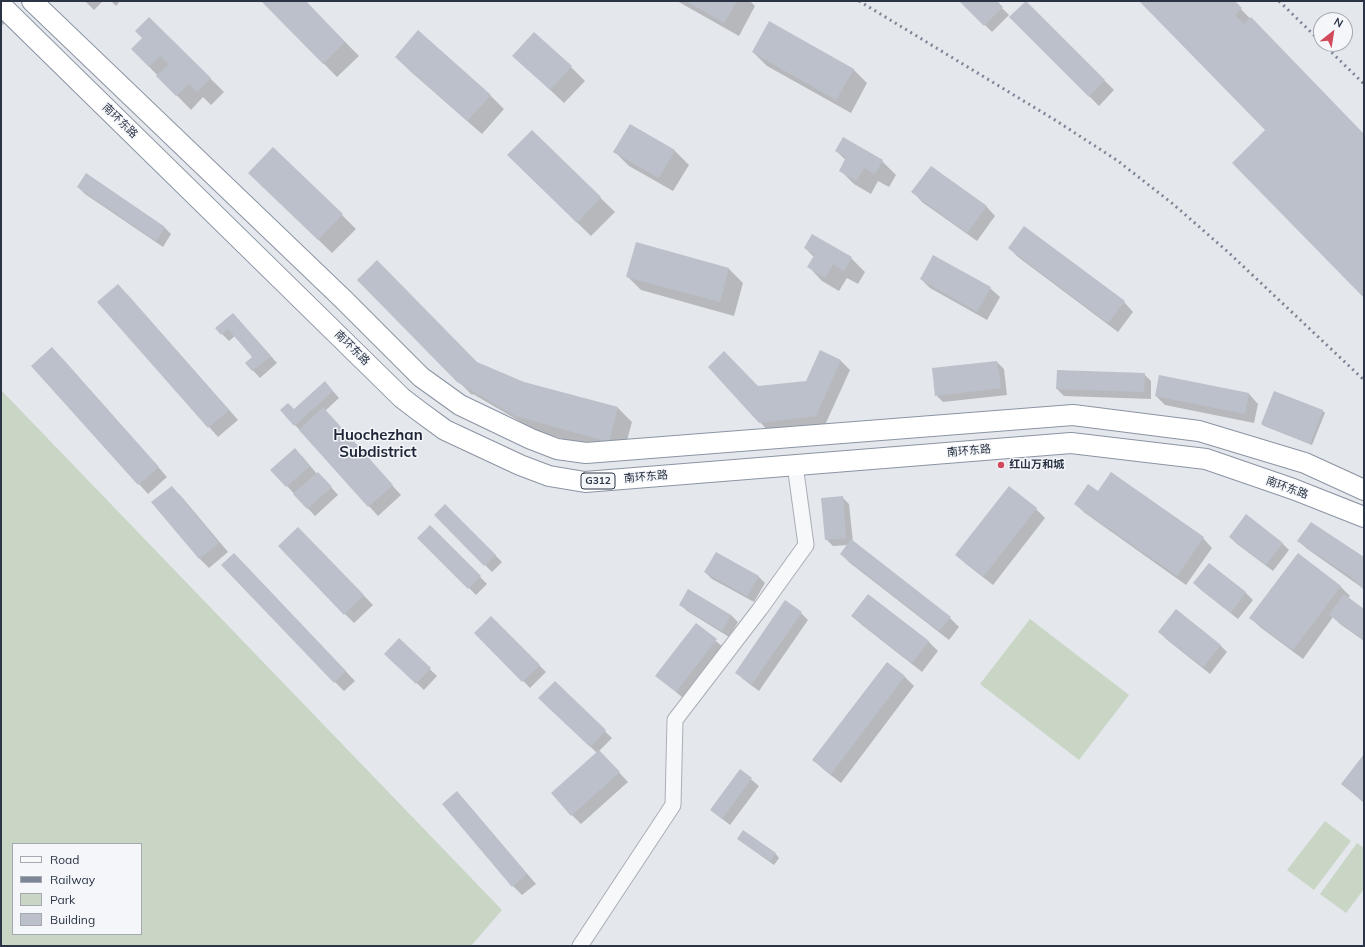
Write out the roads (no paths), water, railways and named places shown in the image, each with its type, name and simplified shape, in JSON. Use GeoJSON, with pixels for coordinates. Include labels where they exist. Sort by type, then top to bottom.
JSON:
{"type":"FeatureCollection","features":[{"type":"Feature","properties":{"kind":"highway"},"geometry":{"type":"LineString","coordinates":[[32,1],[343,299],[421,377],[460,406],[531,439],[557,449],[586,453],[1073,415],[1199,431],[1305,463],[1364,490]]}},
{"type":"Feature","properties":{"kind":"highway","name":"南环东路"},"geometry":{"type":"LineString","coordinates":[[1,5],[402,398],[445,430],[542,474],[585,482],[1071,443],[1206,459],[1293,489],[1364,517]]}},
{"type":"Feature","properties":{"kind":"street"},"geometry":{"type":"LineString","coordinates":[[580,946],[673,805],[674,720],[760,610],[806,545],[795,465]]}},
{"type":"Feature","properties":{"kind":"railway"},"geometry":{"type":"LineString","coordinates":[[859,1],[1055,120],[1118,161],[1173,204],[1228,252],[1364,380]]}},
{"type":"Feature","properties":{"kind":"railway"},"geometry":{"type":"LineString","coordinates":[[1279,1],[1313,34]]}},
{"type":"Feature","properties":{"kind":"railway"},"geometry":{"type":"LineString","coordinates":[[1331,52],[1364,84]]}},
{"type":"Feature","properties":{"kind":"place","name":"红山万和城"},"geometry":{"type":"Point","coordinates":[1001,465]}},
{"type":"Feature","properties":{"kind":"district","name":"Huochezhan Subdistrict"},"geometry":{"type":"Point","coordinates":[378,444]}}]}
